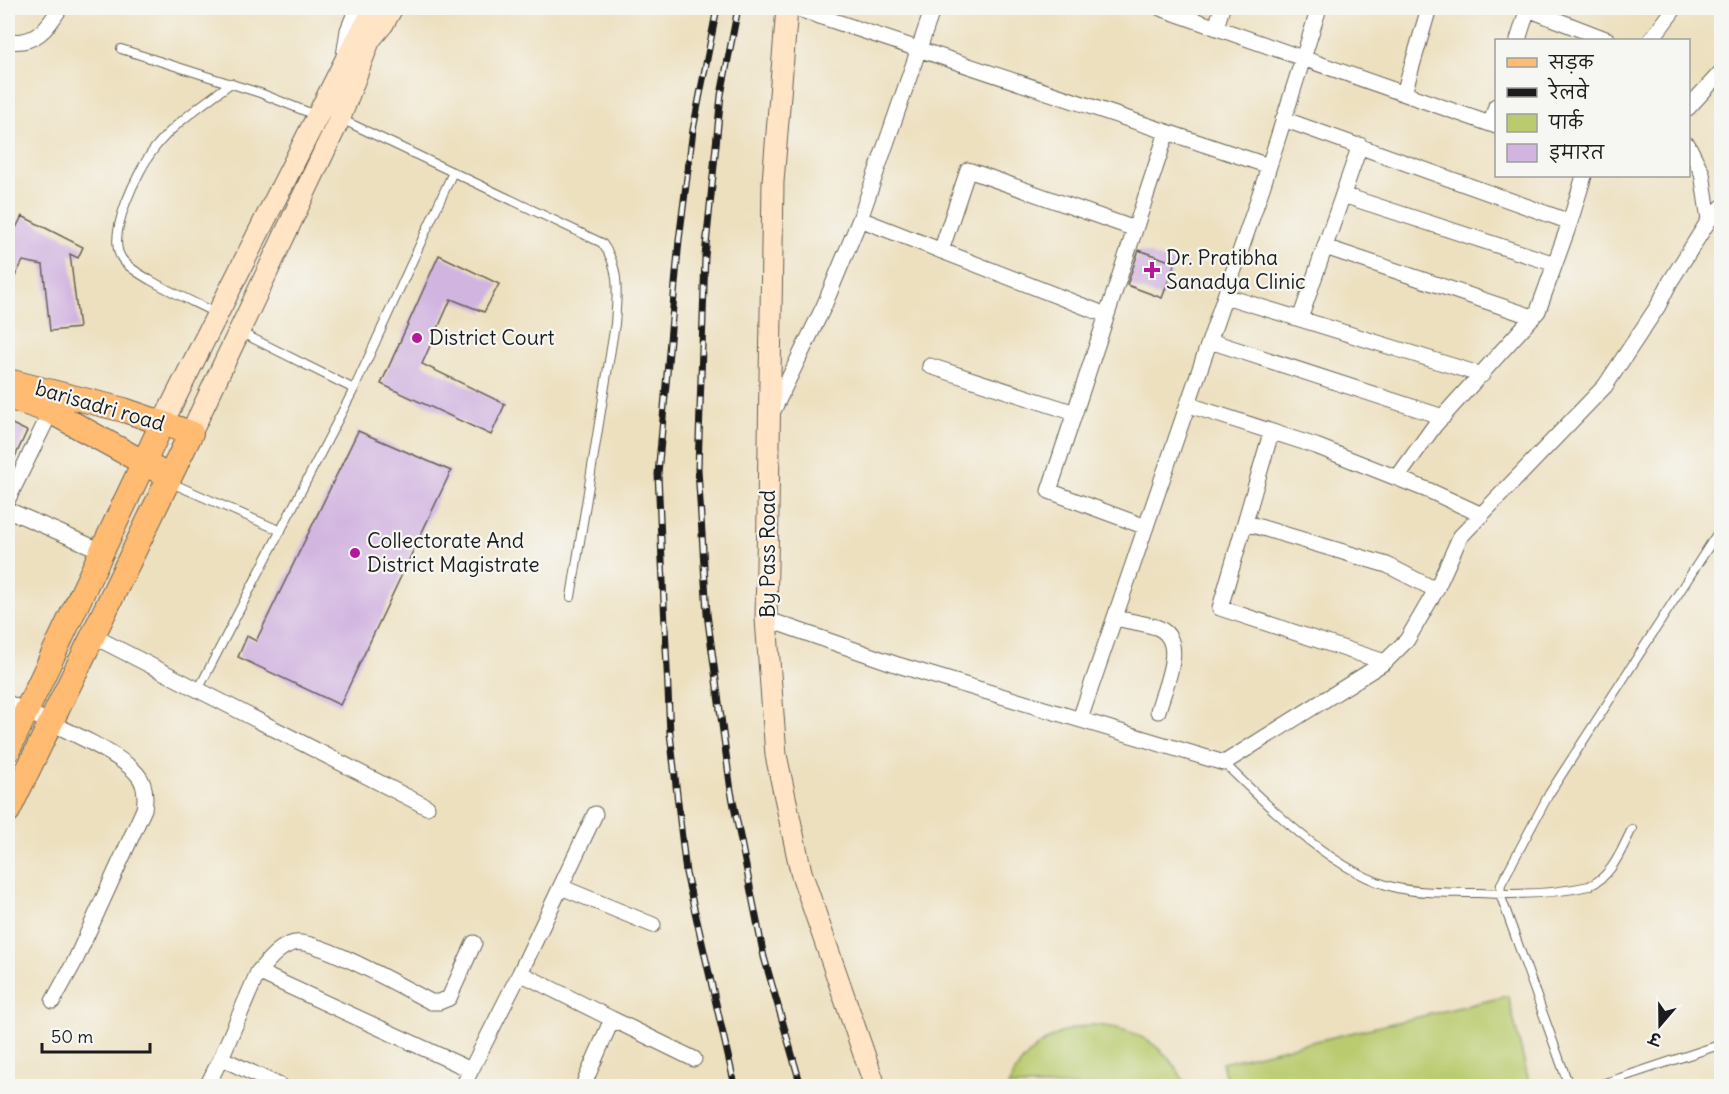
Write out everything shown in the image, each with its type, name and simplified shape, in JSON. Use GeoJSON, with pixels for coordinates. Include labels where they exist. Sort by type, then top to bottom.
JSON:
{"type":"FeatureCollection","features":[{"type":"Feature","properties":{"kind":"main road","name":"barisadri road"},"geometry":{"type":"LineString","coordinates":[[11,392],[55,403],[124,410],[191,434]]}},
{"type":"Feature","properties":{"kind":"main road"},"geometry":{"type":"LineString","coordinates":[[55,403],[169,479]]}},
{"type":"Feature","properties":{"kind":"main road"},"geometry":{"type":"LineString","coordinates":[[8,750],[16,707],[102,551],[162,424]]}},
{"type":"Feature","properties":{"kind":"main road"},"geometry":{"type":"LineString","coordinates":[[8,811],[191,434]]}},
{"type":"Feature","properties":{"kind":"street"},"geometry":{"type":"LineString","coordinates":[[8,41],[20,42],[36,38],[50,25],[60,8]]}},
{"type":"Feature","properties":{"kind":"street"},"geometry":{"type":"LineString","coordinates":[[344,63],[348,30],[357,8]]}},
{"type":"Feature","properties":{"kind":"street"},"geometry":{"type":"LineString","coordinates":[[162,424],[219,315],[344,63],[375,8]]}},
{"type":"Feature","properties":{"kind":"street"},"geometry":{"type":"LineString","coordinates":[[191,434],[340,118],[382,8]]}},
{"type":"Feature","properties":{"kind":"street"},"geometry":{"type":"LineString","coordinates":[[368,42],[383,24],[392,8]]}},
{"type":"Feature","properties":{"kind":"street","name":"By Pass Road"},"geometry":{"type":"LineString","coordinates":[[787,8],[773,182],[766,619],[776,755],[801,872],[874,1086]]}},
{"type":"Feature","properties":{"kind":"street"},"geometry":{"type":"LineString","coordinates":[[795,8],[1269,166]]}},
{"type":"Feature","properties":{"kind":"street"},"geometry":{"type":"LineString","coordinates":[[769,419],[824,306],[860,219],[933,8]]}},
{"type":"Feature","properties":{"kind":"street"},"geometry":{"type":"LineString","coordinates":[[1160,8],[1494,124]]}},
{"type":"Feature","properties":{"kind":"street"},"geometry":{"type":"LineString","coordinates":[[1216,27],[1222,8]]}},
{"type":"Feature","properties":{"kind":"street"},"geometry":{"type":"LineString","coordinates":[[1080,719],[1189,405],[1319,8]]}},
{"type":"Feature","properties":{"kind":"street"},"geometry":{"type":"LineString","coordinates":[[1404,93],[1429,8]]}},
{"type":"Feature","properties":{"kind":"street"},"geometry":{"type":"LineString","coordinates":[[1518,39],[1528,8],[1606,39]]}},
{"type":"Feature","properties":{"kind":"street"},"geometry":{"type":"LineString","coordinates":[[1652,39],[1675,8]]}},
{"type":"Feature","properties":{"kind":"street"},"geometry":{"type":"LineString","coordinates":[[1690,107],[1722,71]]}},
{"type":"Feature","properties":{"kind":"street"},"geometry":{"type":"LineString","coordinates":[[1283,119],[1570,222]]}},
{"type":"Feature","properties":{"kind":"street"},"geometry":{"type":"LineString","coordinates":[[1146,527],[1049,491],[1167,132]]}},
{"type":"Feature","properties":{"kind":"street"},"geometry":{"type":"LineString","coordinates":[[1300,319],[1360,145]]}},
{"type":"Feature","properties":{"kind":"street"},"geometry":{"type":"LineString","coordinates":[[1690,147],[1702,173],[1709,220]]}},
{"type":"Feature","properties":{"kind":"street"},"geometry":{"type":"LineString","coordinates":[[941,251],[968,170],[1135,229]]}},
{"type":"Feature","properties":{"kind":"street"},"geometry":{"type":"LineString","coordinates":[[1397,478],[1443,417],[1538,311],[1584,177]]}},
{"type":"Feature","properties":{"kind":"street"},"geometry":{"type":"LineString","coordinates":[[1343,195],[1555,264]]}},
{"type":"Feature","properties":{"kind":"street"},"geometry":{"type":"LineString","coordinates":[[278,196],[299,206]]}},
{"type":"Feature","properties":{"kind":"street"},"geometry":{"type":"LineString","coordinates":[[766,619],[898,665],[1224,764],[1385,662],[1407,640],[1436,590],[1461,537],[1605,386],[1658,306],[1670,282],[1709,220],[1722,207]]}},
{"type":"Feature","properties":{"kind":"street"},"geometry":{"type":"LineString","coordinates":[[860,219],[1106,315]]}},
{"type":"Feature","properties":{"kind":"street"},"geometry":{"type":"LineString","coordinates":[[1325,247],[1533,317]]}},
{"type":"Feature","properties":{"kind":"street"},"geometry":{"type":"LineString","coordinates":[[1225,296],[1482,375]]}},
{"type":"Feature","properties":{"kind":"street"},"geometry":{"type":"LineString","coordinates":[[1210,341],[1443,417]]}},
{"type":"Feature","properties":{"kind":"street"},"geometry":{"type":"LineString","coordinates":[[930,366],[1074,413]]}},
{"type":"Feature","properties":{"kind":"street"},"geometry":{"type":"LineString","coordinates":[[8,499],[55,403]]}},
{"type":"Feature","properties":{"kind":"street"},"geometry":{"type":"LineString","coordinates":[[1189,405],[1316,446],[1482,515]]}},
{"type":"Feature","properties":{"kind":"street"},"geometry":{"type":"LineString","coordinates":[[1271,433],[1220,608],[1385,662]]}},
{"type":"Feature","properties":{"kind":"street"},"geometry":{"type":"LineString","coordinates":[[8,510],[102,551]]}},
{"type":"Feature","properties":{"kind":"street"},"geometry":{"type":"LineString","coordinates":[[1246,523],[1387,565],[1436,590]]}},
{"type":"Feature","properties":{"kind":"street"},"geometry":{"type":"LineString","coordinates":[[1115,618],[1157,628],[1172,639],[1174,651],[1158,711]]}},
{"type":"Feature","properties":{"kind":"street"},"geometry":{"type":"LineString","coordinates":[[93,636],[427,807]]}},
{"type":"Feature","properties":{"kind":"street"},"geometry":{"type":"LineString","coordinates":[[16,707],[114,755],[137,773],[146,795],[144,809],[75,961],[53,1001]]}},
{"type":"Feature","properties":{"kind":"street"},"geometry":{"type":"LineString","coordinates":[[463,1086],[520,973],[595,814]]}},
{"type":"Feature","properties":{"kind":"street"},"geometry":{"type":"LineString","coordinates":[[561,887],[653,925]]}},
{"type":"Feature","properties":{"kind":"street"},"geometry":{"type":"LineString","coordinates":[[207,1086],[258,972],[275,953],[285,946],[308,942],[431,1002],[439,1002],[449,998],[474,943]]}},
{"type":"Feature","properties":{"kind":"street"},"geometry":{"type":"LineString","coordinates":[[258,972],[471,1070]]}},
{"type":"Feature","properties":{"kind":"street"},"geometry":{"type":"LineString","coordinates":[[520,973],[694,1059]]}},
{"type":"Feature","properties":{"kind":"street"},"geometry":{"type":"LineString","coordinates":[[583,1086],[612,1019]]}},
{"type":"Feature","properties":{"kind":"street"},"geometry":{"type":"LineString","coordinates":[[220,1058],[280,1086]]}},
{"type":"Feature","properties":{"kind":"lane"},"geometry":{"type":"LineString","coordinates":[[120,49],[231,83],[318,116]]}},
{"type":"Feature","properties":{"kind":"lane"},"geometry":{"type":"LineString","coordinates":[[219,315],[136,271],[122,260],[115,240],[128,199],[154,149],[176,127],[231,83]]}},
{"type":"Feature","properties":{"kind":"lane"},"geometry":{"type":"LineString","coordinates":[[340,118],[602,243],[612,257],[617,293],[615,324],[571,597]]}},
{"type":"Feature","properties":{"kind":"lane"},"geometry":{"type":"LineString","coordinates":[[198,690],[354,389],[453,172]]}},
{"type":"Feature","properties":{"kind":"lane"},"geometry":{"type":"LineString","coordinates":[[240,332],[354,389]]}},
{"type":"Feature","properties":{"kind":"lane"},"geometry":{"type":"LineString","coordinates":[[169,479],[281,531]]}},
{"type":"Feature","properties":{"kind":"lane"},"geometry":{"type":"LineString","coordinates":[[1569,1086],[1500,894],[1503,876],[1549,794],[1722,526]]}},
{"type":"Feature","properties":{"kind":"lane"},"geometry":{"type":"LineString","coordinates":[[1224,764],[1272,810],[1326,853],[1374,881],[1414,891],[1500,894],[1579,889],[1598,883],[1608,872],[1632,829]]}},
{"type":"Feature","properties":{"kind":"lane"},"geometry":{"type":"LineString","coordinates":[[1596,1086],[1722,1044]]}},
{"type":"Feature","properties":{"kind":"green space"},"geometry":{"type":"Polygon","coordinates":[[[1508,996],[1530,1086],[1228,1086],[1222,1063],[1508,996]]]}},
{"type":"Feature","properties":{"kind":"green space"},"geometry":{"type":"Polygon","coordinates":[[[1088,1025],[1119,1029],[1147,1040],[1169,1059],[1186,1086],[1008,1086],[1021,1063],[1039,1045],[1074,1028],[1088,1025]]]}},
{"type":"Feature","properties":{"kind":"building"},"geometry":{"type":"Polygon","coordinates":[[[22,216],[83,247],[78,258],[70,254],[79,328],[50,331],[43,265],[23,261],[8,290],[8,234],[12,236],[22,216]]]}},
{"type":"Feature","properties":{"kind":"building"},"geometry":{"type":"Polygon","coordinates":[[[1139,250],[1175,263],[1162,298],[1127,285],[1139,250]]]}},
{"type":"Feature","properties":{"kind":"building","name":"District Court"},"geometry":{"type":"Polygon","coordinates":[[[439,255],[499,284],[484,312],[451,299],[422,364],[505,404],[491,435],[381,384],[439,255]]]}},
{"type":"Feature","properties":{"kind":"building"},"geometry":{"type":"Polygon","coordinates":[[[8,422],[27,431],[8,472],[8,422]]]}},
{"type":"Feature","properties":{"kind":"building","name":"Collectorate And District Magistrate"},"geometry":{"type":"Polygon","coordinates":[[[358,431],[451,471],[340,705],[238,657],[247,636],[256,641],[358,431]]]}},
{"type":"Feature","properties":{"kind":"railway"},"geometry":{"type":"LineString","coordinates":[[717,8],[693,130],[679,240],[658,474],[670,733],[686,873],[735,1086]]}},
{"type":"Feature","properties":{"kind":"railway"},"geometry":{"type":"LineString","coordinates":[[738,8],[721,95],[705,256],[698,469],[707,614],[731,791],[764,957],[801,1086]]}},
{"type":"Feature","properties":{"kind":"place","name":"Dr. Pratibha Sanadya Clinic"},"geometry":{"type":"Point","coordinates":[1152,270]}},
{"type":"Feature","properties":{"kind":"place","name":"District Court"},"geometry":{"type":"Point","coordinates":[417,338]}},
{"type":"Feature","properties":{"kind":"place","name":"Collectorate And District Magistrate"},"geometry":{"type":"Point","coordinates":[355,553]}}]}
